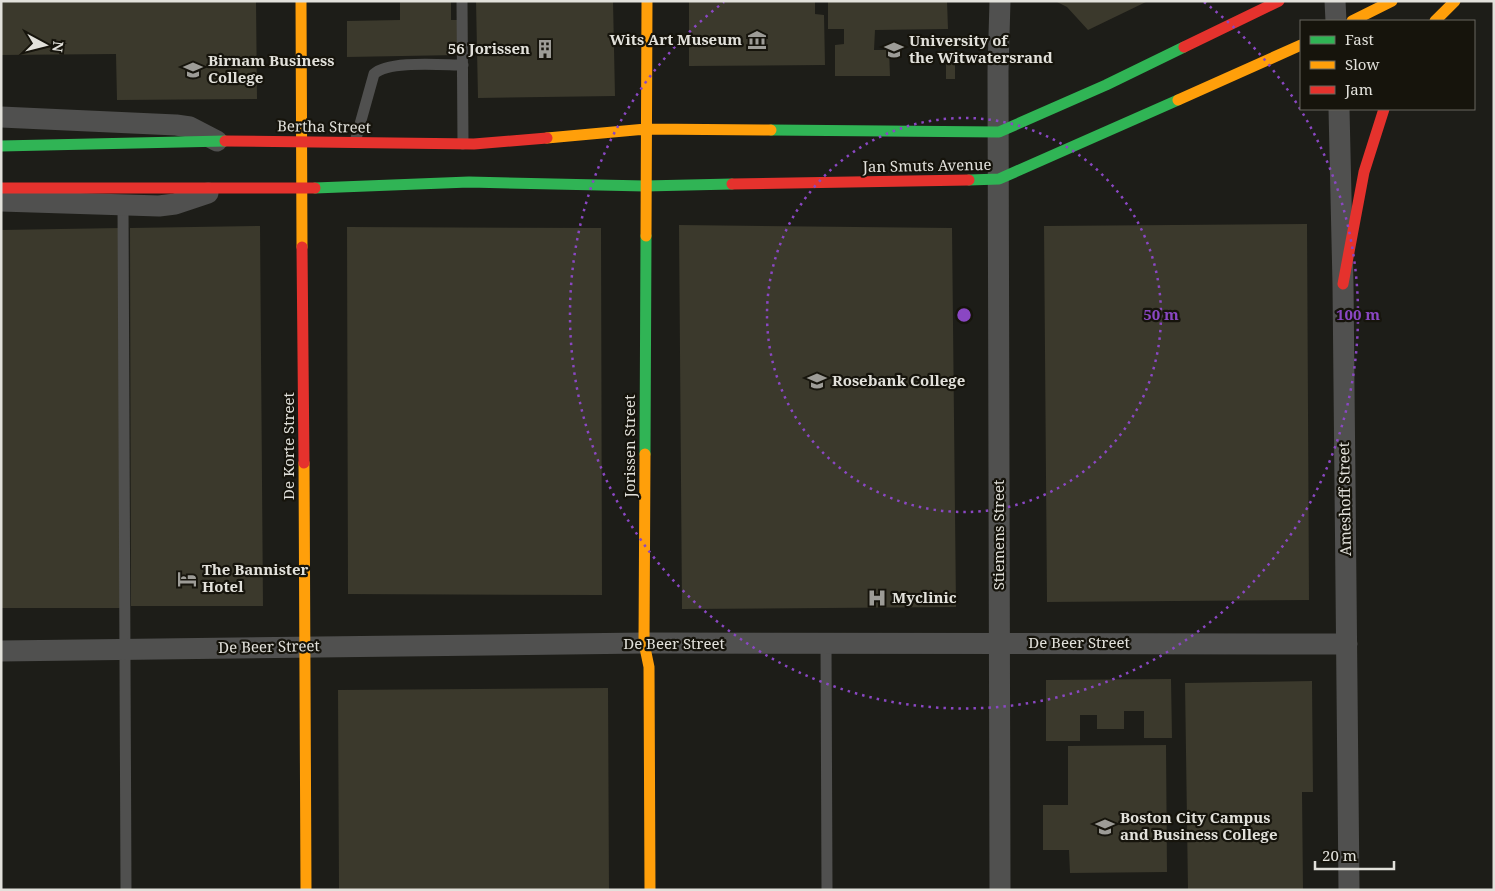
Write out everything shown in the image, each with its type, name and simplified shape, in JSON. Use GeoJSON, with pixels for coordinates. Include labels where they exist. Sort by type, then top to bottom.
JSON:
{"type":"FeatureCollection","features":[{"type":"Feature","properties":{"kind":"main road","name":"De Korte Street"},"geometry":{"type":"LineString","coordinates":[[302,1],[306,890]]}},
{"type":"Feature","properties":{"kind":"main road","name":"Jorissen Street"},"geometry":{"type":"LineString","coordinates":[[647,1],[644,643],[649,667],[650,890]]}},
{"type":"Feature","properties":{"kind":"main road"},"geometry":{"type":"LineString","coordinates":[[646,129],[999,132],[1106,85],[1279,1]]}},
{"type":"Feature","properties":{"kind":"main road"},"geometry":{"type":"LineString","coordinates":[[1354,20],[1392,1]]}},
{"type":"Feature","properties":{"kind":"main road"},"geometry":{"type":"LineString","coordinates":[[1436,20],[1455,1]]}},
{"type":"Feature","properties":{"kind":"main road","name":"Jan Smuts Avenue"},"geometry":{"type":"LineString","coordinates":[[645,186],[999,179],[1300,45]]}},
{"type":"Feature","properties":{"kind":"main road"},"geometry":{"type":"LineString","coordinates":[[1343,284],[1367,165],[1376,127],[1384,110]]}},
{"type":"Feature","properties":{"kind":"main road","name":"Bertha Street"},"geometry":{"type":"LineString","coordinates":[[1,146],[218,141],[463,144],[646,129]]}},
{"type":"Feature","properties":{"kind":"main road"},"geometry":{"type":"LineString","coordinates":[[1,188],[303,190],[469,182],[645,186]]}},
{"type":"Feature","properties":{"kind":"street","name":"Stiemens Street"},"geometry":{"type":"LineString","coordinates":[[1000,1],[1000,890]]}},
{"type":"Feature","properties":{"kind":"street"},"geometry":{"type":"LineString","coordinates":[[1335,1],[1336,20]]}},
{"type":"Feature","properties":{"kind":"street","name":"Ameshoff Street"},"geometry":{"type":"LineString","coordinates":[[1339,110],[1343,284],[1349,890]]}},
{"type":"Feature","properties":{"kind":"street"},"geometry":{"type":"LineString","coordinates":[[1,117],[176,125],[190,127],[218,141]]}},
{"type":"Feature","properties":{"kind":"street"},"geometry":{"type":"LineString","coordinates":[[1,201],[124,205],[175,204],[220,189]]}},
{"type":"Feature","properties":{"kind":"street","name":"De Beer Street"},"geometry":{"type":"LineString","coordinates":[[1,651],[644,643],[1347,644]]}},
{"type":"Feature","properties":{"kind":"lane"},"geometry":{"type":"LineString","coordinates":[[462,1],[463,144]]}},
{"type":"Feature","properties":{"kind":"lane"},"geometry":{"type":"LineString","coordinates":[[355,142],[374,74],[377,71],[394,66],[463,65]]}},
{"type":"Feature","properties":{"kind":"lane"},"geometry":{"type":"LineString","coordinates":[[124,205],[126,890]]}},
{"type":"Feature","properties":{"kind":"lane"},"geometry":{"type":"LineString","coordinates":[[826,643],[827,890]]}},
{"type":"Feature","properties":{"kind":"building"},"geometry":{"type":"Polygon","coordinates":[[[1,1],[256,1],[257,99],[117,100],[116,54],[1,55],[1,1]]]}},
{"type":"Feature","properties":{"kind":"building"},"geometry":{"type":"Polygon","coordinates":[[[400,1],[451,1],[451,20],[458,20],[458,55],[347,57],[347,21],[400,20],[400,1]]]}},
{"type":"Feature","properties":{"kind":"building","name":"56 Jorissen"},"geometry":{"type":"Polygon","coordinates":[[[476,1],[613,1],[615,96],[478,98],[476,1]]]}},
{"type":"Feature","properties":{"kind":"building","name":"Wits Art Museum"},"geometry":{"type":"Polygon","coordinates":[[[689,1],[815,1],[815,14],[824,15],[825,65],[689,66],[689,1]]]}},
{"type":"Feature","properties":{"kind":"building"},"geometry":{"type":"Polygon","coordinates":[[[828,1],[947,1],[948,29],[875,30],[874,50],[889,50],[890,76],[835,76],[835,45],[844,44],[844,29],[828,29],[828,1]]]}},
{"type":"Feature","properties":{"kind":"building"},"geometry":{"type":"Polygon","coordinates":[[[1055,1],[1148,1],[1088,30],[1067,7],[1055,1]]]}},
{"type":"Feature","properties":{"kind":"building"},"geometry":{"type":"Polygon","coordinates":[[[946,61],[955,61],[955,79],[946,79],[946,61]]]}},
{"type":"Feature","properties":{"kind":"building"},"geometry":{"type":"Polygon","coordinates":[[[1307,224],[1309,600],[1047,602],[1044,226],[1307,224]]]}},
{"type":"Feature","properties":{"kind":"building","name":"Rosebank College"},"geometry":{"type":"Polygon","coordinates":[[[679,225],[952,228],[956,607],[682,609],[679,225]]]}},
{"type":"Feature","properties":{"kind":"building"},"geometry":{"type":"Polygon","coordinates":[[[260,226],[263,606],[131,606],[130,228],[260,226]]]}},
{"type":"Feature","properties":{"kind":"building"},"geometry":{"type":"Polygon","coordinates":[[[347,227],[601,228],[602,595],[348,594],[347,227]]]}},
{"type":"Feature","properties":{"kind":"building"},"geometry":{"type":"Polygon","coordinates":[[[120,228],[122,608],[1,608],[1,230],[120,228]]]}},
{"type":"Feature","properties":{"kind":"building"},"geometry":{"type":"Polygon","coordinates":[[[1171,679],[1172,738],[1144,738],[1144,711],[1124,711],[1124,729],[1097,729],[1097,715],[1080,715],[1080,741],[1046,741],[1046,680],[1171,679]]]}},
{"type":"Feature","properties":{"kind":"building"},"geometry":{"type":"Polygon","coordinates":[[[1312,681],[1313,792],[1302,792],[1303,890],[1188,890],[1185,683],[1312,681]]]}},
{"type":"Feature","properties":{"kind":"building"},"geometry":{"type":"Polygon","coordinates":[[[608,688],[609,890],[339,890],[338,690],[608,688]]]}},
{"type":"Feature","properties":{"kind":"building","name":"Boston City Campus and Business College"},"geometry":{"type":"Polygon","coordinates":[[[1166,745],[1167,872],[1070,873],[1069,850],[1043,850],[1043,805],[1068,805],[1068,746],[1166,745]]]}},
{"type":"Feature","properties":{"kind":"traffic: fast"},"geometry":{"type":"LineString","coordinates":[[771,130],[999,132],[1106,85],[1184,47]]}},
{"type":"Feature","properties":{"kind":"traffic: fast"},"geometry":{"type":"LineString","coordinates":[[969,180],[999,179],[1178,100]]}},
{"type":"Feature","properties":{"kind":"traffic: fast"},"geometry":{"type":"LineString","coordinates":[[1,146],[225,141]]}},
{"type":"Feature","properties":{"kind":"traffic: fast"},"geometry":{"type":"LineString","coordinates":[[315,188],[469,182],[645,186],[732,184]]}},
{"type":"Feature","properties":{"kind":"traffic: fast"},"geometry":{"type":"LineString","coordinates":[[645,454],[646,236]]}},
{"type":"Feature","properties":{"kind":"traffic: slow"},"geometry":{"type":"LineString","coordinates":[[301,1],[302,247]]}},
{"type":"Feature","properties":{"kind":"traffic: slow"},"geometry":{"type":"LineString","coordinates":[[646,236],[647,1]]}},
{"type":"Feature","properties":{"kind":"traffic: slow"},"geometry":{"type":"LineString","coordinates":[[1354,20],[1392,1]]}},
{"type":"Feature","properties":{"kind":"traffic: slow"},"geometry":{"type":"LineString","coordinates":[[1436,20],[1455,1]]}},
{"type":"Feature","properties":{"kind":"traffic: slow"},"geometry":{"type":"LineString","coordinates":[[1178,100],[1300,45]]}},
{"type":"Feature","properties":{"kind":"traffic: slow"},"geometry":{"type":"LineString","coordinates":[[547,138],[646,129],[771,130]]}},
{"type":"Feature","properties":{"kind":"traffic: slow"},"geometry":{"type":"LineString","coordinates":[[645,454],[644,643],[649,667],[650,890]]}},
{"type":"Feature","properties":{"kind":"traffic: slow"},"geometry":{"type":"LineString","coordinates":[[304,463],[306,890]]}},
{"type":"Feature","properties":{"kind":"traffic: jam"},"geometry":{"type":"LineString","coordinates":[[1184,47],[1279,1]]}},
{"type":"Feature","properties":{"kind":"traffic: jam"},"geometry":{"type":"LineString","coordinates":[[1343,284],[1364,172],[1384,110]]}},
{"type":"Feature","properties":{"kind":"traffic: jam"},"geometry":{"type":"LineString","coordinates":[[225,141],[474,144],[547,138]]}},
{"type":"Feature","properties":{"kind":"traffic: jam"},"geometry":{"type":"LineString","coordinates":[[732,184],[969,180]]}},
{"type":"Feature","properties":{"kind":"traffic: jam"},"geometry":{"type":"LineString","coordinates":[[1,188],[315,188]]}},
{"type":"Feature","properties":{"kind":"traffic: jam"},"geometry":{"type":"LineString","coordinates":[[302,247],[304,463]]}},
{"type":"Feature","properties":{"kind":"place","name":"Wits Art Museum"},"geometry":{"type":"Point","coordinates":[757,40]}},
{"type":"Feature","properties":{"kind":"place","name":"56 Jorissen"},"geometry":{"type":"Point","coordinates":[545,49]}},
{"type":"Feature","properties":{"kind":"place","name":"University of the Witwatersrand"},"geometry":{"type":"Point","coordinates":[894,50]}},
{"type":"Feature","properties":{"kind":"place","name":"Birnam Business College"},"geometry":{"type":"Point","coordinates":[193,70]}},
{"type":"Feature","properties":{"kind":"place","name":"Rosebank College"},"geometry":{"type":"Point","coordinates":[817,381]}},
{"type":"Feature","properties":{"kind":"place","name":"The Bannister Hotel"},"geometry":{"type":"Point","coordinates":[187,579]}},
{"type":"Feature","properties":{"kind":"place","name":"Myclinic"},"geometry":{"type":"Point","coordinates":[877,598]}},
{"type":"Feature","properties":{"kind":"place","name":"Boston City Campus and Business College"},"geometry":{"type":"Point","coordinates":[1105,827]}}]}
